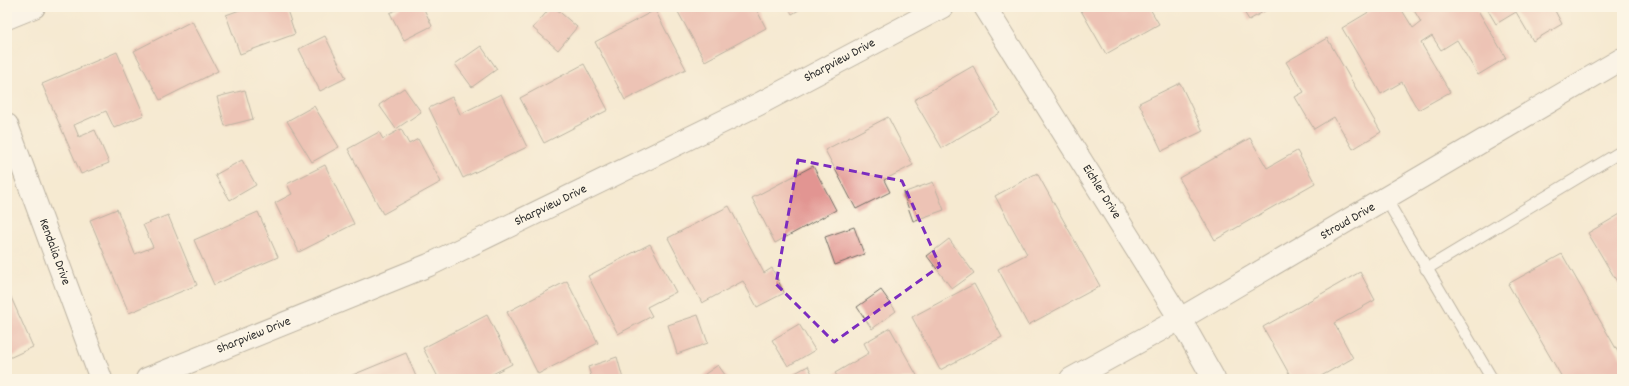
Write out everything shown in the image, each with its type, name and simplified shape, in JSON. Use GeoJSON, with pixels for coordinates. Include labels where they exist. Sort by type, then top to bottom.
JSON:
{"type":"FeatureCollection","features":[{"type":"Feature","properties":{"kind":"street"},"geometry":{"type":"LineString","coordinates":[[7,18],[34,7]]}},
{"type":"Feature","properties":{"kind":"street","name":"Sharpview Drive"},"geometry":{"type":"LineString","coordinates":[[147,379],[429,265],[759,104],[942,7]]}},
{"type":"Feature","properties":{"kind":"street","name":"Eichler Drive"},"geometry":{"type":"LineString","coordinates":[[985,7],[1180,320],[1214,379]]}},
{"type":"Feature","properties":{"kind":"street","name":"Stroud Drive"},"geometry":{"type":"LineString","coordinates":[[1071,379],[1180,320],[1622,59]]}},
{"type":"Feature","properties":{"kind":"street","name":"Kendalia Drive"},"geometry":{"type":"LineString","coordinates":[[7,125],[101,379]]}},
{"type":"Feature","properties":{"kind":"lane"},"geometry":{"type":"LineString","coordinates":[[1426,269],[1622,151]]}},
{"type":"Feature","properties":{"kind":"lane"},"geometry":{"type":"LineString","coordinates":[[1386,199],[1492,379]]}},
{"type":"Feature","properties":{"kind":"highlighted area"},"geometry":{"type":"Polygon","coordinates":[[[798,160],[902,181],[940,266],[834,342],[776,284],[798,160]]]}},
{"type":"Feature","properties":{"kind":"building"},"geometry":{"type":"Polygon","coordinates":[[[248,7],[286,7],[295,34],[240,54],[226,15],[248,7]]]}},
{"type":"Feature","properties":{"kind":"building"},"geometry":{"type":"Polygon","coordinates":[[[402,7],[423,7],[432,26],[404,40],[390,13],[402,7]]]}},
{"type":"Feature","properties":{"kind":"building"},"geometry":{"type":"Polygon","coordinates":[[[551,7],[554,7],[577,27],[558,50],[533,28],[551,7]]]}},
{"type":"Feature","properties":{"kind":"building"},"geometry":{"type":"Polygon","coordinates":[[[687,7],[755,7],[766,28],[705,61],[678,12],[687,7]]]}},
{"type":"Feature","properties":{"kind":"building"},"geometry":{"type":"Polygon","coordinates":[[[788,7],[804,7],[792,14],[788,7]]]}},
{"type":"Feature","properties":{"kind":"building"},"geometry":{"type":"Polygon","coordinates":[[[1079,7],[1149,7],[1159,24],[1106,54],[1079,7]]]}},
{"type":"Feature","properties":{"kind":"building"},"geometry":{"type":"Polygon","coordinates":[[[1241,7],[1272,7],[1249,20],[1241,7]]]}},
{"type":"Feature","properties":{"kind":"building"},"geometry":{"type":"Polygon","coordinates":[[[1377,7],[1400,7],[1413,28],[1421,22],[1412,7],[1476,7],[1506,58],[1478,75],[1457,40],[1441,50],[1432,36],[1421,43],[1450,92],[1418,110],[1402,82],[1381,94],[1342,28],[1377,7]]]}},
{"type":"Feature","properties":{"kind":"building"},"geometry":{"type":"Polygon","coordinates":[[[1486,7],[1553,7],[1562,24],[1533,41],[1516,12],[1496,24],[1486,7]]]}},
{"type":"Feature","properties":{"kind":"building"},"geometry":{"type":"Polygon","coordinates":[[[655,10],[686,69],[625,100],[595,42],[655,10]]]}},
{"type":"Feature","properties":{"kind":"building"},"geometry":{"type":"Polygon","coordinates":[[[192,21],[218,71],[160,100],[134,51],[192,21]]]}},
{"type":"Feature","properties":{"kind":"building"},"geometry":{"type":"Polygon","coordinates":[[[325,36],[346,78],[320,91],[299,49],[325,36]]]}},
{"type":"Feature","properties":{"kind":"building"},"geometry":{"type":"Polygon","coordinates":[[[1327,38],[1381,132],[1353,149],[1334,117],[1314,129],[1295,97],[1304,92],[1286,62],[1327,38]]]}},
{"type":"Feature","properties":{"kind":"building"},"geometry":{"type":"Polygon","coordinates":[[[481,46],[497,69],[472,87],[455,64],[481,46]]]}},
{"type":"Feature","properties":{"kind":"building"},"geometry":{"type":"Polygon","coordinates":[[[117,52],[144,115],[114,128],[106,111],[74,125],[79,137],[95,130],[109,163],[81,174],[42,84],[117,52]]]}},
{"type":"Feature","properties":{"kind":"building"},"geometry":{"type":"Polygon","coordinates":[[[584,64],[608,110],[544,143],[520,98],[584,64]]]}},
{"type":"Feature","properties":{"kind":"building"},"geometry":{"type":"Polygon","coordinates":[[[973,66],[1000,113],[942,148],[914,100],[973,66]]]}},
{"type":"Feature","properties":{"kind":"building"},"geometry":{"type":"Polygon","coordinates":[[[1180,83],[1203,131],[1162,151],[1139,103],[1180,83]]]}},
{"type":"Feature","properties":{"kind":"building"},"geometry":{"type":"Polygon","coordinates":[[[404,88],[421,112],[396,129],[379,105],[404,88]]]}},
{"type":"Feature","properties":{"kind":"building"},"geometry":{"type":"Polygon","coordinates":[[[245,90],[253,119],[225,126],[217,97],[245,90]]]}},
{"type":"Feature","properties":{"kind":"building"},"geometry":{"type":"Polygon","coordinates":[[[501,94],[527,147],[463,178],[429,108],[452,97],[460,114],[501,94]]]}},
{"type":"Feature","properties":{"kind":"building"},"geometry":{"type":"Polygon","coordinates":[[[314,106],[339,147],[312,162],[287,121],[314,106]]]}},
{"type":"Feature","properties":{"kind":"building"},"geometry":{"type":"Polygon","coordinates":[[[888,117],[913,165],[884,180],[890,192],[856,209],[825,150],[888,117]]]}},
{"type":"Feature","properties":{"kind":"building"},"geometry":{"type":"Polygon","coordinates":[[[401,129],[409,144],[418,139],[441,182],[383,214],[348,149],[379,132],[383,139],[401,129]]]}},
{"type":"Feature","properties":{"kind":"building"},"geometry":{"type":"Polygon","coordinates":[[[1250,138],[1267,168],[1297,151],[1315,183],[1215,240],[1179,178],[1250,138]]]}},
{"type":"Feature","properties":{"kind":"building"},"geometry":{"type":"Polygon","coordinates":[[[242,160],[256,185],[230,200],[215,175],[242,160]]]}},
{"type":"Feature","properties":{"kind":"building"},"geometry":{"type":"Polygon","coordinates":[[[325,165],[354,224],[299,252],[275,203],[292,194],[287,184],[325,165]]]}},
{"type":"Feature","properties":{"kind":"building"},"geometry":{"type":"Polygon","coordinates":[[[813,166],[836,210],[775,243],[752,198],[813,166]]]}},
{"type":"Feature","properties":{"kind":"building"},"geometry":{"type":"Polygon","coordinates":[[[1037,173],[1100,286],[1028,325],[998,269],[1027,254],[995,196],[1037,173]]]}},
{"type":"Feature","properties":{"kind":"building"},"geometry":{"type":"Polygon","coordinates":[[[933,182],[944,210],[913,221],[903,193],[933,182]]]}},
{"type":"Feature","properties":{"kind":"building"},"geometry":{"type":"Polygon","coordinates":[[[729,206],[764,273],[772,268],[784,293],[757,307],[743,281],[702,303],[668,238],[729,206]]]}},
{"type":"Feature","properties":{"kind":"building"},"geometry":{"type":"Polygon","coordinates":[[[117,209],[135,254],[153,247],[143,225],[168,215],[197,285],[129,313],[90,220],[117,209]]]}},
{"type":"Feature","properties":{"kind":"building"},"geometry":{"type":"Polygon","coordinates":[[[258,212],[278,257],[214,285],[194,240],[258,212]]]}},
{"type":"Feature","properties":{"kind":"building"},"geometry":{"type":"Polygon","coordinates":[[[1622,213],[1622,283],[1619,285],[1588,233],[1622,213]]]}},
{"type":"Feature","properties":{"kind":"building"},"geometry":{"type":"Polygon","coordinates":[[[854,227],[864,254],[835,265],[825,237],[854,227]]]}},
{"type":"Feature","properties":{"kind":"building"},"geometry":{"type":"Polygon","coordinates":[[[949,239],[974,273],[952,289],[927,256],[949,239]]]}},
{"type":"Feature","properties":{"kind":"building"},"geometry":{"type":"Polygon","coordinates":[[[650,244],[676,292],[647,307],[652,316],[618,334],[588,276],[650,244]]]}},
{"type":"Feature","properties":{"kind":"building"},"geometry":{"type":"Polygon","coordinates":[[[1562,254],[1622,359],[1622,379],[1563,379],[1508,284],[1562,254]]]}},
{"type":"Feature","properties":{"kind":"building"},"geometry":{"type":"Polygon","coordinates":[[[1360,272],[1375,300],[1334,323],[1353,358],[1316,379],[1292,379],[1263,327],[1360,272]]]}},
{"type":"Feature","properties":{"kind":"building"},"geometry":{"type":"Polygon","coordinates":[[[567,281],[598,343],[538,374],[507,312],[567,281]]]}},
{"type":"Feature","properties":{"kind":"building"},"geometry":{"type":"Polygon","coordinates":[[[974,284],[1002,337],[940,370],[912,317],[974,284]]]}},
{"type":"Feature","properties":{"kind":"building"},"geometry":{"type":"Polygon","coordinates":[[[881,290],[896,311],[872,329],[857,307],[881,290]]]}},
{"type":"Feature","properties":{"kind":"building"},"geometry":{"type":"Polygon","coordinates":[[[10,295],[33,347],[7,359],[7,296],[10,295]]]}},
{"type":"Feature","properties":{"kind":"building"},"geometry":{"type":"Polygon","coordinates":[[[487,315],[512,364],[483,379],[439,379],[423,348],[487,315]]]}},
{"type":"Feature","properties":{"kind":"building"},"geometry":{"type":"Polygon","coordinates":[[[698,315],[708,343],[677,354],[668,325],[698,315]]]}},
{"type":"Feature","properties":{"kind":"building"},"geometry":{"type":"Polygon","coordinates":[[[799,324],[815,350],[788,366],[772,340],[799,324]]]}},
{"type":"Feature","properties":{"kind":"building"},"geometry":{"type":"Polygon","coordinates":[[[890,328],[919,379],[839,379],[835,373],[869,353],[864,343],[890,328]]]}},
{"type":"Feature","properties":{"kind":"building"},"geometry":{"type":"Polygon","coordinates":[[[406,353],[417,379],[343,379],[406,353]]]}},
{"type":"Feature","properties":{"kind":"building"},"geometry":{"type":"Polygon","coordinates":[[[617,357],[623,379],[592,379],[588,367],[617,357]]]}},
{"type":"Feature","properties":{"kind":"building"},"geometry":{"type":"Polygon","coordinates":[[[718,365],[728,379],[698,379],[718,365]]]}},
{"type":"Feature","properties":{"kind":"building"},"geometry":{"type":"Polygon","coordinates":[[[808,366],[815,379],[784,379],[808,366]]]}}]}
